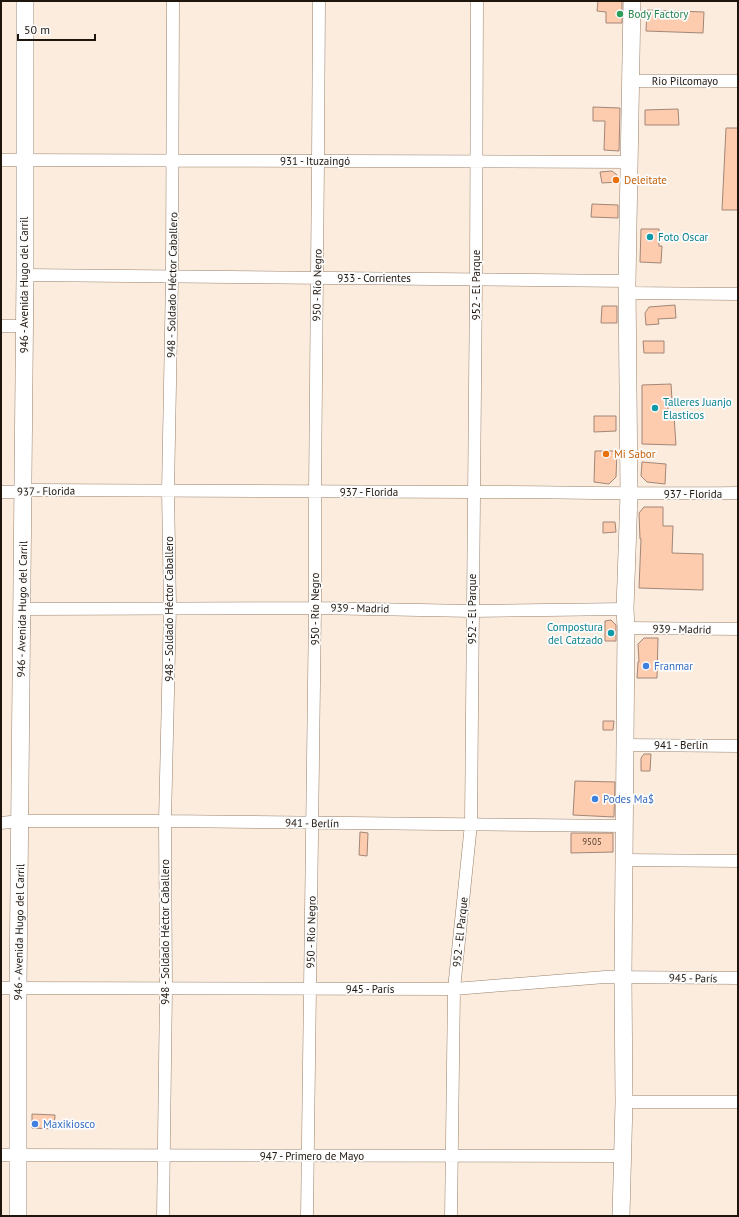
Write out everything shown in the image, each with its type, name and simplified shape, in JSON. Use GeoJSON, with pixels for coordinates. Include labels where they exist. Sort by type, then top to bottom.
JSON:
{"type":"FeatureCollection","features":[{"type":"Feature","properties":{"kind":"main road","name":"946 - Avenida Hugo del Carril"},"geometry":{"type":"LineString","coordinates":[[18,1216],[18,988],[25,274],[24,1]]}},
{"type":"Feature","properties":{"kind":"main road"},"geometry":{"type":"LineString","coordinates":[[621,1216],[624,1102],[623,977],[625,609],[629,494],[628,287],[632,1]]}},
{"type":"Feature","properties":{"kind":"street","name":"948 - Soldado Héctor Caballero"},"geometry":{"type":"LineString","coordinates":[[163,1216],[166,988],[165,821],[170,607],[168,491],[172,277],[173,1]]}},
{"type":"Feature","properties":{"kind":"street","name":"950 - Río Negro"},"geometry":{"type":"LineString","coordinates":[[307,1216],[313,824],[319,1]]}},
{"type":"Feature","properties":{"kind":"street","name":"952 - El Parque"},"geometry":{"type":"LineString","coordinates":[[451,1216],[454,989],[471,824],[477,1]]}},
{"type":"Feature","properties":{"kind":"street","name":"Rio Pilcomayo"},"geometry":{"type":"LineString","coordinates":[[631,81],[738,81]]}},
{"type":"Feature","properties":{"kind":"street","name":"931 - Ituzaingó"},"geometry":{"type":"LineString","coordinates":[[1,160],[630,162]]}},
{"type":"Feature","properties":{"kind":"street","name":"933 - Corrientes"},"geometry":{"type":"LineString","coordinates":[[25,274],[172,277],[476,279],[738,294]]}},
{"type":"Feature","properties":{"kind":"street"},"geometry":{"type":"LineString","coordinates":[[1,326],[24,326]]}},
{"type":"Feature","properties":{"kind":"street","name":"937 - Florida"},"geometry":{"type":"LineString","coordinates":[[1,492],[31,490],[629,494],[738,493]]}},
{"type":"Feature","properties":{"kind":"street","name":"939 - Madrid"},"geometry":{"type":"LineString","coordinates":[[22,609],[170,607],[472,611],[625,609]]}},
{"type":"Feature","properties":{"kind":"street","name":"939 - Madrid"},"geometry":{"type":"LineString","coordinates":[[626,628],[738,629]]}},
{"type":"Feature","properties":{"kind":"street","name":"941 - Berlín"},"geometry":{"type":"LineString","coordinates":[[625,745],[738,746]]}},
{"type":"Feature","properties":{"kind":"street","name":"941 - Berlín"},"geometry":{"type":"LineString","coordinates":[[1,823],[20,821],[165,821],[313,824],[624,826]]}},
{"type":"Feature","properties":{"kind":"street"},"geometry":{"type":"LineString","coordinates":[[624,860],[738,861]]}},
{"type":"Feature","properties":{"kind":"street","name":"945 - París"},"geometry":{"type":"LineString","coordinates":[[1,988],[454,989],[623,977],[738,978]]}},
{"type":"Feature","properties":{"kind":"street"},"geometry":{"type":"LineString","coordinates":[[624,1102],[738,1102]]}},
{"type":"Feature","properties":{"kind":"street","name":"947 - Primero de Mayo"},"geometry":{"type":"LineString","coordinates":[[1,1155],[623,1156]]}},
{"type":"Feature","properties":{"kind":"building"},"geometry":{"type":"Polygon","coordinates":[[[598,1],[622,1],[622,23],[606,23],[606,12],[597,11],[598,1]]]}},
{"type":"Feature","properties":{"kind":"building"},"geometry":{"type":"Polygon","coordinates":[[[647,10],[704,12],[703,33],[646,31],[647,10]]]}},
{"type":"Feature","properties":{"kind":"building"},"geometry":{"type":"Polygon","coordinates":[[[593,107],[620,108],[619,151],[604,150],[605,121],[593,121],[593,107]]]}},
{"type":"Feature","properties":{"kind":"building"},"geometry":{"type":"Polygon","coordinates":[[[678,109],[679,125],[645,125],[645,110],[678,109]]]}},
{"type":"Feature","properties":{"kind":"building"},"geometry":{"type":"Polygon","coordinates":[[[726,128],[738,128],[738,210],[722,210],[726,128]]]}},
{"type":"Feature","properties":{"kind":"building"},"geometry":{"type":"Polygon","coordinates":[[[612,171],[617,175],[618,182],[602,183],[600,172],[612,171]]]}},
{"type":"Feature","properties":{"kind":"building"},"geometry":{"type":"Polygon","coordinates":[[[592,204],[618,205],[618,218],[591,217],[592,204]]]}},
{"type":"Feature","properties":{"kind":"building"},"geometry":{"type":"Polygon","coordinates":[[[641,229],[659,229],[659,246],[662,246],[661,263],[640,262],[641,229]]]}},
{"type":"Feature","properties":{"kind":"building"},"geometry":{"type":"Polygon","coordinates":[[[675,305],[676,318],[658,319],[659,324],[646,325],[645,313],[649,307],[675,305]]]}},
{"type":"Feature","properties":{"kind":"building"},"geometry":{"type":"Polygon","coordinates":[[[602,306],[617,306],[617,323],[601,323],[602,306]]]}},
{"type":"Feature","properties":{"kind":"building"},"geometry":{"type":"Polygon","coordinates":[[[643,341],[664,341],[664,353],[644,353],[643,341]]]}},
{"type":"Feature","properties":{"kind":"building"},"geometry":{"type":"Polygon","coordinates":[[[671,384],[672,400],[668,401],[668,416],[674,416],[676,445],[642,444],[642,385],[671,384]]]}},
{"type":"Feature","properties":{"kind":"building"},"geometry":{"type":"Polygon","coordinates":[[[594,416],[616,416],[616,431],[594,432],[594,416]]]}},
{"type":"Feature","properties":{"kind":"building"},"geometry":{"type":"Polygon","coordinates":[[[595,451],[617,451],[616,477],[609,484],[594,482],[595,451]]]}},
{"type":"Feature","properties":{"kind":"building"},"geometry":{"type":"Polygon","coordinates":[[[642,462],[666,464],[665,484],[647,482],[641,476],[642,462]]]}},
{"type":"Feature","properties":{"kind":"building"},"geometry":{"type":"Polygon","coordinates":[[[644,507],[663,507],[663,526],[673,526],[672,553],[703,554],[703,590],[639,588],[641,539],[639,513],[644,507]]]}},
{"type":"Feature","properties":{"kind":"building"},"geometry":{"type":"Polygon","coordinates":[[[603,522],[615,522],[616,532],[603,533],[603,522]]]}},
{"type":"Feature","properties":{"kind":"building","name":"Compostura del Catzado"},"geometry":{"type":"Polygon","coordinates":[[[611,620],[616,625],[616,641],[605,641],[605,621],[611,620]]]}},
{"type":"Feature","properties":{"kind":"building"},"geometry":{"type":"Polygon","coordinates":[[[644,638],[658,638],[657,678],[637,678],[639,662],[638,644],[644,638]]]}},
{"type":"Feature","properties":{"kind":"building"},"geometry":{"type":"Polygon","coordinates":[[[603,721],[614,721],[613,730],[603,730],[603,721]]]}},
{"type":"Feature","properties":{"kind":"building"},"geometry":{"type":"Polygon","coordinates":[[[644,754],[651,754],[650,771],[641,771],[641,758],[644,754]]]}},
{"type":"Feature","properties":{"kind":"building","name":"Podes Ma$"},"geometry":{"type":"Polygon","coordinates":[[[575,781],[615,782],[614,817],[573,815],[575,781]]]}},
{"type":"Feature","properties":{"kind":"building"},"geometry":{"type":"Polygon","coordinates":[[[360,832],[368,833],[367,856],[359,855],[360,832]]]}},
{"type":"Feature","properties":{"kind":"building"},"geometry":{"type":"Polygon","coordinates":[[[571,833],[613,833],[613,852],[571,853],[571,833]]]}},
{"type":"Feature","properties":{"kind":"building"},"geometry":{"type":"Polygon","coordinates":[[[32,1114],[55,1115],[54,1129],[32,1128],[32,1114]]]}},
{"type":"Feature","properties":{"kind":"place","name":"Body Factory"},"geometry":{"type":"Point","coordinates":[620,14]}},
{"type":"Feature","properties":{"kind":"place","name":"Deleitate"},"geometry":{"type":"Point","coordinates":[616,180]}},
{"type":"Feature","properties":{"kind":"place","name":"Foto Oscar"},"geometry":{"type":"Point","coordinates":[650,237]}},
{"type":"Feature","properties":{"kind":"place","name":"Talleres Juanjo Elasticos"},"geometry":{"type":"Point","coordinates":[655,408]}},
{"type":"Feature","properties":{"kind":"place","name":"Mi Sabor"},"geometry":{"type":"Point","coordinates":[606,454]}},
{"type":"Feature","properties":{"kind":"place","name":"Compostura del Catzado"},"geometry":{"type":"Point","coordinates":[611,633]}},
{"type":"Feature","properties":{"kind":"place","name":"Franmar"},"geometry":{"type":"Point","coordinates":[646,666]}},
{"type":"Feature","properties":{"kind":"place","name":"Podes Ma$"},"geometry":{"type":"Point","coordinates":[595,799]}},
{"type":"Feature","properties":{"kind":"place","name":"Maxikiosco"},"geometry":{"type":"Point","coordinates":[35,1124]}}]}
